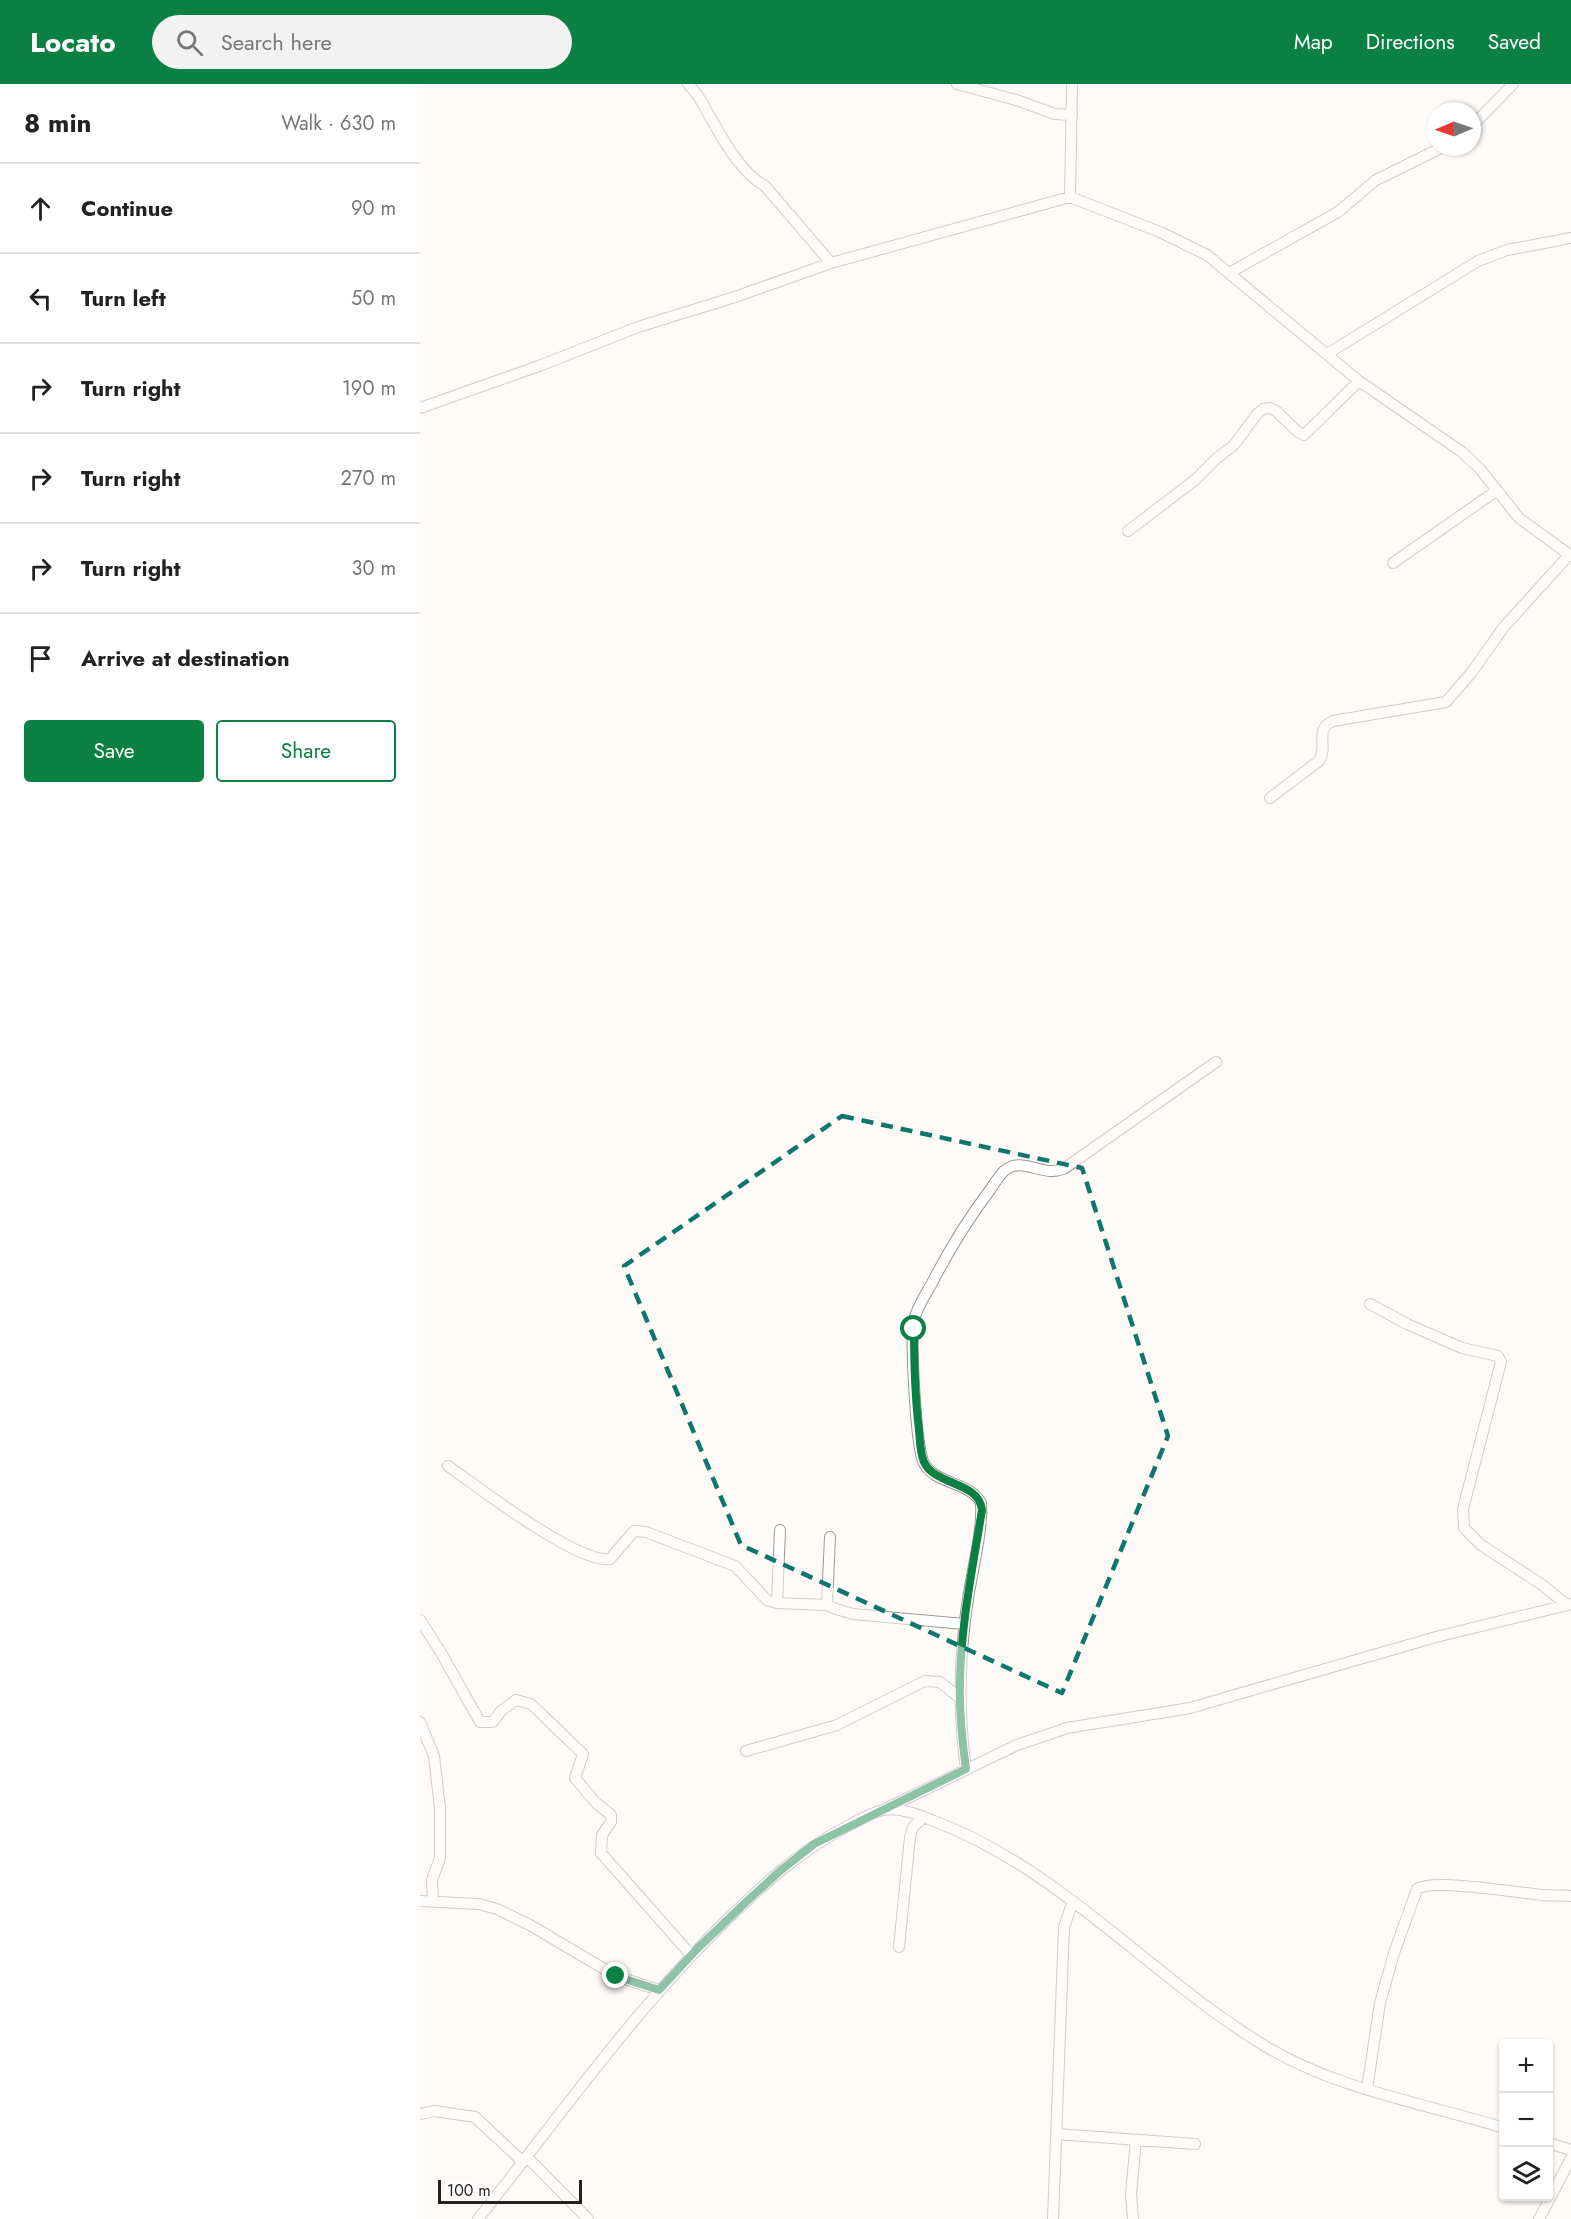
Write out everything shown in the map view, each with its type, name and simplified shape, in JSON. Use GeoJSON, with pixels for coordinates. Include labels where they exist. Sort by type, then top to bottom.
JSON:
{"type":"FeatureCollection","features":[{"type":"Feature","properties":{"kind":"street"},"geometry":{"type":"LineString","coordinates":[[688,84],[700,95],[719,133],[751,178],[765,186],[831,262]]}},
{"type":"Feature","properties":{"kind":"street"},"geometry":{"type":"LineString","coordinates":[[957,84],[1016,100],[1055,114],[1072,115]]}},
{"type":"Feature","properties":{"kind":"street"},"geometry":{"type":"LineString","coordinates":[[1070,197],[1072,84]]}},
{"type":"Feature","properties":{"kind":"street"},"geometry":{"type":"LineString","coordinates":[[1481,116],[1507,86]]}},
{"type":"Feature","properties":{"kind":"street"},"geometry":{"type":"LineString","coordinates":[[1229,273],[1338,212],[1376,180],[1427,155]]}},
{"type":"Feature","properties":{"kind":"street"},"geometry":{"type":"LineString","coordinates":[[420,408],[539,366],[638,327],[735,297],[831,262],[1070,197],[1160,232],[1207,255],[1359,381],[1462,452],[1480,470],[1519,518],[1570,556],[1503,628],[1472,672],[1446,702],[1328,723],[1322,732],[1323,754],[1319,761],[1270,798]]}},
{"type":"Feature","properties":{"kind":"street"},"geometry":{"type":"LineString","coordinates":[[1327,354],[1478,261],[1507,250],[1571,238]]}},
{"type":"Feature","properties":{"kind":"street"},"geometry":{"type":"LineString","coordinates":[[1128,531],[1196,480],[1217,458],[1234,445],[1257,414],[1263,410],[1270,408],[1276,411],[1304,435],[1359,381]]}},
{"type":"Feature","properties":{"kind":"street"},"geometry":{"type":"LineString","coordinates":[[1393,563],[1496,491]]}},
{"type":"Feature","properties":{"kind":"street"},"geometry":{"type":"LineString","coordinates":[[966,1769],[962,1741],[960,1681],[964,1624],[982,1510],[979,1498],[936,1475],[928,1469],[924,1461],[917,1416],[914,1340],[914,1322],[919,1306],[970,1217],[1004,1172],[1022,1165],[1046,1172],[1065,1168],[1216,1062]]}},
{"type":"Feature","properties":{"kind":"street"},"geometry":{"type":"LineString","coordinates":[[1370,1304],[1407,1324],[1462,1348],[1498,1356],[1502,1362],[1463,1509],[1464,1528],[1481,1545],[1569,1604]]}},
{"type":"Feature","properties":{"kind":"street"},"geometry":{"type":"LineString","coordinates":[[448,1466],[550,1535],[590,1556],[610,1559],[634,1531],[646,1532],[735,1566],[764,1598],[777,1603],[827,1605],[853,1614],[964,1624]]}},
{"type":"Feature","properties":{"kind":"street"},"geometry":{"type":"LineString","coordinates":[[777,1603],[780,1530]]}},
{"type":"Feature","properties":{"kind":"street"},"geometry":{"type":"LineString","coordinates":[[827,1605],[831,1537]]}},
{"type":"Feature","properties":{"kind":"street"},"geometry":{"type":"LineString","coordinates":[[478,2219],[607,2052],[659,1990],[754,1895],[814,1844],[1017,1745],[1067,1728],[1190,1708],[1436,1637],[1569,1604]]}},
{"type":"Feature","properties":{"kind":"street"},"geometry":{"type":"LineString","coordinates":[[420,1620],[480,1722],[493,1722],[501,1711],[516,1700],[531,1704],[583,1754],[574,1778],[596,1803],[611,1815],[610,1822],[602,1835],[602,1853],[691,1956]]}},
{"type":"Feature","properties":{"kind":"street"},"geometry":{"type":"LineString","coordinates":[[746,1751],[837,1725],[925,1681],[940,1682],[960,1698]]}},
{"type":"Feature","properties":{"kind":"street"},"geometry":{"type":"LineString","coordinates":[[420,1722],[434,1756],[440,1808],[440,1858],[432,1880],[433,1901]]}},
{"type":"Feature","properties":{"kind":"street"},"geometry":{"type":"LineString","coordinates":[[884,1809],[913,1812],[959,1830],[1008,1858],[1073,1901],[1170,1978],[1268,2048],[1292,2060],[1367,2089],[1499,2127]]}},
{"type":"Feature","properties":{"kind":"street"},"geometry":{"type":"LineString","coordinates":[[899,1947],[910,1837],[914,1827],[924,1817]]}},
{"type":"Feature","properties":{"kind":"street"},"geometry":{"type":"LineString","coordinates":[[1367,2089],[1380,2003],[1394,1953],[1417,1890],[1430,1885],[1506,1890],[1546,1896],[1571,1896]]}},
{"type":"Feature","properties":{"kind":"street"},"geometry":{"type":"LineString","coordinates":[[420,1901],[479,1904],[497,1909],[522,1920],[616,1976],[659,1990]]}},
{"type":"Feature","properties":{"kind":"street"},"geometry":{"type":"LineString","coordinates":[[1053,2219],[1064,1927],[1073,1901]]}},
{"type":"Feature","properties":{"kind":"street"},"geometry":{"type":"LineString","coordinates":[[420,2114],[434,2111],[475,2117],[525,2159],[588,2219]]}},
{"type":"Feature","properties":{"kind":"street"},"geometry":{"type":"LineString","coordinates":[[1056,2134],[1195,2144]]}},
{"type":"Feature","properties":{"kind":"street"},"geometry":{"type":"LineString","coordinates":[[1133,2219],[1131,2194],[1136,2139]]}},
{"type":"Feature","properties":{"kind":"street"},"geometry":{"type":"LineString","coordinates":[[1553,2145],[1571,2150]]}},
{"type":"Feature","properties":{"kind":"street"},"geometry":{"type":"LineString","coordinates":[[1539,2219],[1571,2158]]}},
{"type":"Feature","properties":{"kind":"highlighted area"},"geometry":{"type":"Polygon","coordinates":[[[842,1116],[1082,1168],[1168,1436],[1062,1693],[741,1545],[624,1266],[842,1116]]]}},
{"type":"Feature","properties":{"kind":"route"},"geometry":{"type":"LineString","coordinates":[[616,1976],[659,1990],[745,1903],[814,1844],[930,1789],[966,1769],[962,1741],[960,1681],[964,1624],[982,1510],[979,1498],[936,1475],[928,1469],[924,1461],[917,1416],[914,1329]]}}]}
